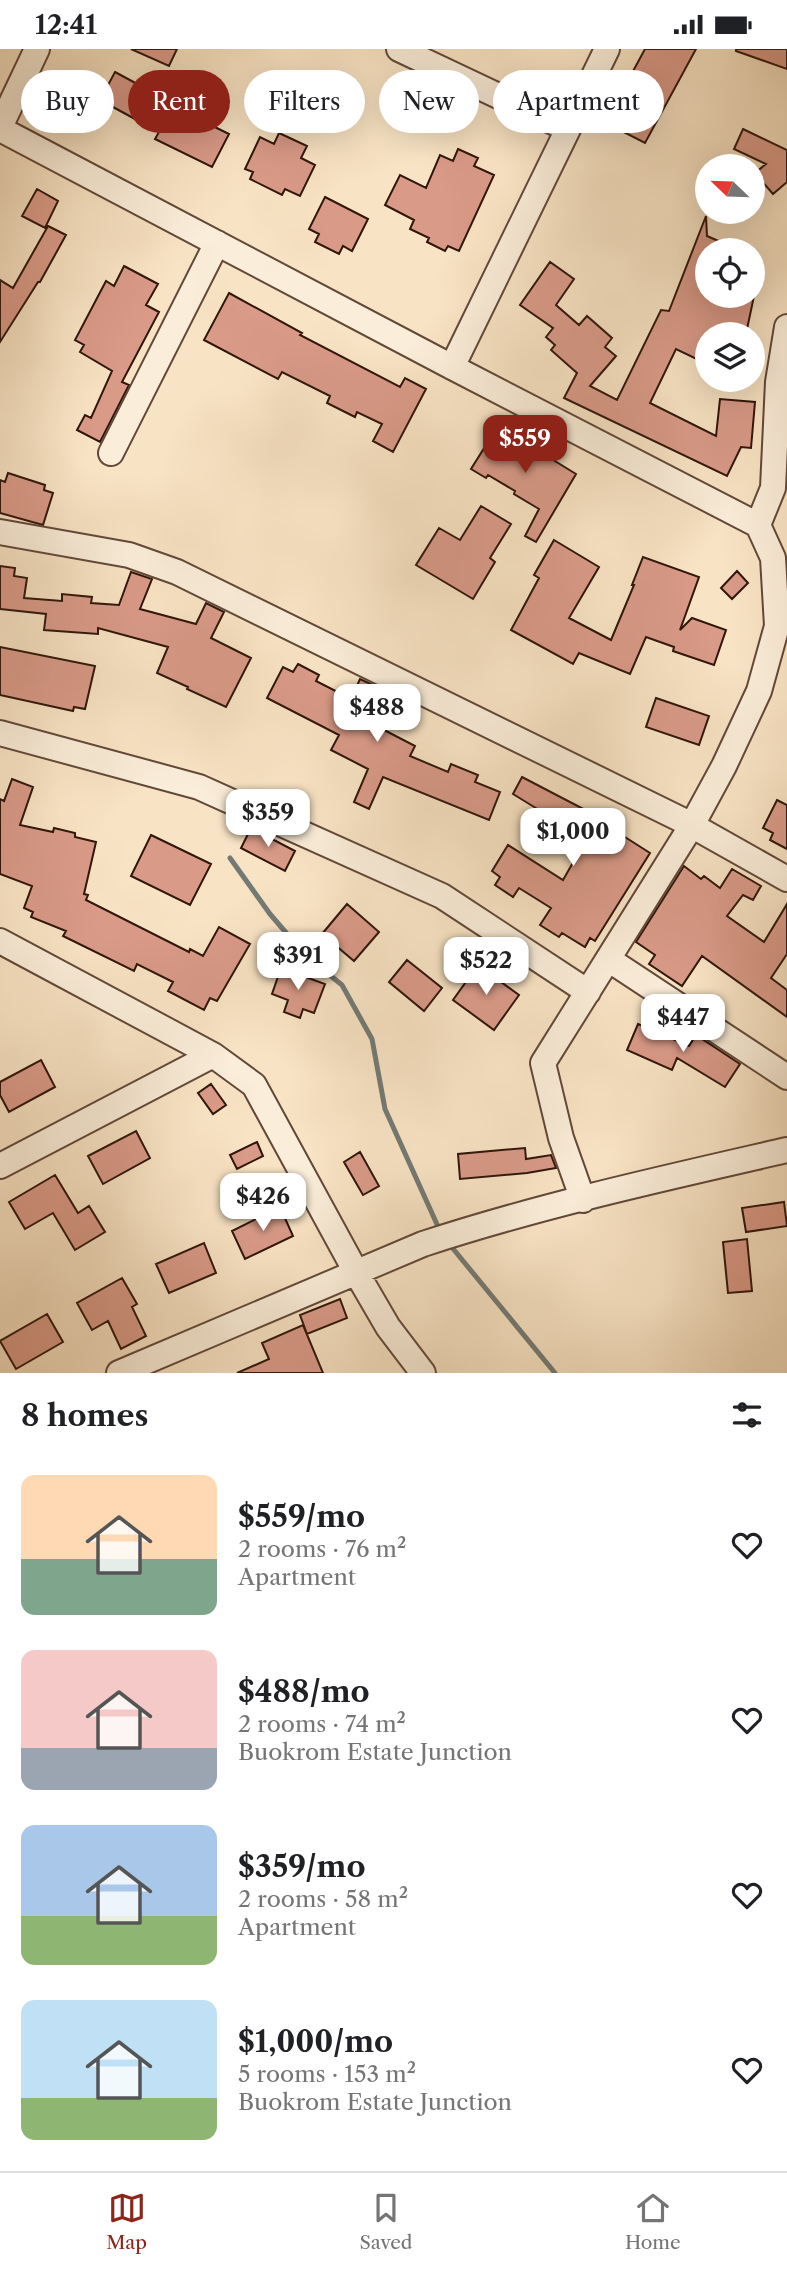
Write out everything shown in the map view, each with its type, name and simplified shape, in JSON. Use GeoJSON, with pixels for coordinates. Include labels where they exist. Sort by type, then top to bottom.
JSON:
{"type":"FeatureCollection","features":[{"type":"Feature","properties":{"kind":"street"},"geometry":{"type":"LineString","coordinates":[[37,49],[0,128],[758,525],[773,558],[777,626],[759,691],[724,766],[692,825],[543,1063],[562,1138],[583,1200]]}},
{"type":"Feature","properties":{"kind":"street"},"geometry":{"type":"LineString","coordinates":[[399,49],[493,93]]}},
{"type":"Feature","properties":{"kind":"street"},"geometry":{"type":"LineString","coordinates":[[597,70],[607,49]]}},
{"type":"Feature","properties":{"kind":"street"},"geometry":{"type":"LineString","coordinates":[[452,367],[566,133]]}},
{"type":"Feature","properties":{"kind":"street"},"geometry":{"type":"LineString","coordinates":[[111,453],[217,243]]}},
{"type":"Feature","properties":{"kind":"street"},"geometry":{"type":"LineString","coordinates":[[758,525],[780,488],[778,382],[787,327]]}},
{"type":"Feature","properties":{"kind":"street"},"geometry":{"type":"LineString","coordinates":[[0,532],[130,555],[177,572],[692,825],[787,879]]}},
{"type":"Feature","properties":{"kind":"street"},"geometry":{"type":"LineString","coordinates":[[0,733],[211,793],[442,896],[587,992]]}},
{"type":"Feature","properties":{"kind":"street"},"geometry":{"type":"LineString","coordinates":[[0,941],[213,1055],[254,1085],[388,1327],[424,1373]]}},
{"type":"Feature","properties":{"kind":"street"},"geometry":{"type":"LineString","coordinates":[[608,959],[787,1077]]}},
{"type":"Feature","properties":{"kind":"street"},"geometry":{"type":"LineString","coordinates":[[0,1166],[213,1055]]}},
{"type":"Feature","properties":{"kind":"street"},"geometry":{"type":"LineString","coordinates":[[120,1373],[423,1244],[466,1230],[787,1150]]}},
{"type":"Feature","properties":{"kind":"building"},"geometry":{"type":"Polygon","coordinates":[[[131,49],[177,49],[169,66],[131,49]]]}},
{"type":"Feature","properties":{"kind":"building"},"geometry":{"type":"Polygon","coordinates":[[[645,49],[696,49],[664,108],[664,70],[634,70],[645,49]]]}},
{"type":"Feature","properties":{"kind":"building"},"geometry":{"type":"Polygon","coordinates":[[[787,49],[787,69],[736,51],[787,49]]]}},
{"type":"Feature","properties":{"kind":"building"},"geometry":{"type":"Polygon","coordinates":[[[114,74],[128,79],[128,115],[114,108],[114,74]]]}},
{"type":"Feature","properties":{"kind":"building"},"geometry":{"type":"Polygon","coordinates":[[[743,129],[787,150],[787,182],[773,194],[765,185],[765,154],[745,154],[734,149],[743,129]]]}},
{"type":"Feature","properties":{"kind":"building"},"geometry":{"type":"Polygon","coordinates":[[[158,133],[229,134],[212,167],[155,139],[158,133]]]}},
{"type":"Feature","properties":{"kind":"building"},"geometry":{"type":"Polygon","coordinates":[[[279,133],[307,146],[301,158],[315,165],[300,196],[285,189],[282,195],[250,179],[253,172],[245,169],[260,137],[274,144],[279,133]]]}},
{"type":"Feature","properties":{"kind":"building"},"geometry":{"type":"Polygon","coordinates":[[[626,133],[650,133],[645,143],[626,133]]]}},
{"type":"Feature","properties":{"kind":"building"},"geometry":{"type":"Polygon","coordinates":[[[458,149],[478,158],[474,166],[494,175],[459,251],[448,246],[445,251],[427,242],[429,238],[410,229],[414,220],[385,205],[400,175],[426,188],[440,155],[453,161],[458,149]]]}},
{"type":"Feature","properties":{"kind":"building"},"geometry":{"type":"Polygon","coordinates":[[[37,189],[58,201],[45,228],[22,216],[37,189]]]}},
{"type":"Feature","properties":{"kind":"building"},"geometry":{"type":"Polygon","coordinates":[[[325,197],[368,219],[352,251],[343,246],[339,254],[315,242],[319,234],[309,229],[325,197]]]}},
{"type":"Feature","properties":{"kind":"building"},"geometry":{"type":"Polygon","coordinates":[[[703,224],[706,224],[707,236],[712,238],[697,238],[703,224]]]}},
{"type":"Feature","properties":{"kind":"building"},"geometry":{"type":"Polygon","coordinates":[[[48,226],[66,235],[40,282],[0,342],[0,280],[13,288],[48,226]]]}},
{"type":"Feature","properties":{"kind":"building"},"geometry":{"type":"Polygon","coordinates":[[[695,244],[695,308],[751,308],[749,322],[695,322],[695,358],[676,349],[650,403],[716,436],[720,399],[755,402],[751,448],[741,447],[727,476],[564,398],[577,373],[551,350],[555,345],[546,337],[553,328],[520,305],[550,262],[574,279],[556,305],[579,325],[587,316],[612,338],[605,347],[616,356],[590,386],[617,400],[661,310],[669,311],[695,244]]]}},
{"type":"Feature","properties":{"kind":"building"},"geometry":{"type":"Polygon","coordinates":[[[124,266],[158,284],[146,305],[159,312],[122,382],[129,385],[100,442],[77,430],[85,415],[91,418],[112,371],[80,352],[84,345],[75,340],[106,281],[114,286],[124,266]]]}},
{"type":"Feature","properties":{"kind":"building"},"geometry":{"type":"Polygon","coordinates":[[[229,293],[302,333],[300,335],[400,387],[405,378],[426,389],[393,452],[373,441],[382,424],[357,412],[355,417],[327,403],[330,396],[282,372],[278,379],[204,340],[229,293]]]}},
{"type":"Feature","properties":{"kind":"building"},"geometry":{"type":"Polygon","coordinates":[[[498,426],[576,474],[536,542],[525,536],[539,509],[488,475],[486,478],[471,469],[498,426]]]}},
{"type":"Feature","properties":{"kind":"building"},"geometry":{"type":"Polygon","coordinates":[[[8,473],[45,485],[44,490],[53,493],[43,525],[0,513],[0,480],[5,482],[8,473]]]}},
{"type":"Feature","properties":{"kind":"building"},"geometry":{"type":"Polygon","coordinates":[[[481,506],[511,524],[490,558],[495,562],[473,599],[416,565],[439,528],[460,540],[481,506]]]}},
{"type":"Feature","properties":{"kind":"building"},"geometry":{"type":"Polygon","coordinates":[[[554,540],[599,567],[569,618],[611,640],[643,557],[699,577],[680,630],[692,618],[726,630],[714,665],[673,651],[674,647],[646,637],[630,674],[579,653],[573,664],[511,630],[539,578],[534,575],[554,540]]]}},
{"type":"Feature","properties":{"kind":"building"},"geometry":{"type":"Polygon","coordinates":[[[0,566],[15,568],[14,576],[27,578],[24,598],[62,601],[62,594],[92,597],[91,603],[119,605],[131,572],[152,579],[140,609],[196,624],[206,603],[224,612],[211,638],[251,658],[226,707],[157,673],[168,647],[98,628],[98,634],[44,630],[46,614],[0,609],[0,566]]]}},
{"type":"Feature","properties":{"kind":"building"},"geometry":{"type":"Polygon","coordinates":[[[737,571],[748,583],[732,599],[721,588],[737,571]]]}},
{"type":"Feature","properties":{"kind":"building"},"geometry":{"type":"Polygon","coordinates":[[[0,647],[95,666],[85,709],[74,707],[73,711],[0,695],[0,647]]]}},
{"type":"Feature","properties":{"kind":"building"},"geometry":{"type":"Polygon","coordinates":[[[298,664],[319,675],[316,681],[351,699],[360,679],[377,687],[361,718],[415,746],[410,756],[448,772],[451,764],[478,775],[475,782],[500,792],[489,820],[383,777],[369,809],[354,802],[368,769],[331,750],[339,735],[267,698],[283,667],[293,672],[298,664]]]}},
{"type":"Feature","properties":{"kind":"building"},"geometry":{"type":"Polygon","coordinates":[[[656,698],[709,716],[699,745],[646,727],[656,698]]]}},
{"type":"Feature","properties":{"kind":"building"},"geometry":{"type":"Polygon","coordinates":[[[522,777],[593,814],[592,816],[650,853],[595,941],[590,938],[585,947],[562,933],[559,937],[540,925],[551,908],[519,888],[513,897],[495,885],[500,877],[492,871],[508,845],[563,880],[583,845],[534,820],[539,810],[513,794],[522,777]]]}},
{"type":"Feature","properties":{"kind":"building"},"geometry":{"type":"Polygon","coordinates":[[[12,779],[33,787],[20,825],[53,832],[54,828],[96,842],[84,894],[88,895],[86,900],[189,952],[190,949],[203,956],[219,927],[250,944],[217,1001],[210,998],[204,1010],[168,991],[173,982],[137,964],[134,971],[63,936],[66,931],[31,917],[33,912],[24,908],[32,886],[0,874],[0,799],[4,801],[12,779]]]}},
{"type":"Feature","properties":{"kind":"building"},"geometry":{"type":"Polygon","coordinates":[[[777,800],[787,805],[787,849],[770,840],[773,833],[763,828],[777,800]]]}},
{"type":"Feature","properties":{"kind":"building"},"geometry":{"type":"Polygon","coordinates":[[[251,828],[295,851],[285,871],[241,848],[251,828]]]}},
{"type":"Feature","properties":{"kind":"building"},"geometry":{"type":"Polygon","coordinates":[[[151,835],[211,864],[190,905],[131,876],[151,835]]]}},
{"type":"Feature","properties":{"kind":"building"},"geometry":{"type":"Polygon","coordinates":[[[684,866],[701,879],[704,876],[720,888],[732,869],[761,886],[753,900],[743,895],[727,916],[764,942],[787,904],[787,954],[771,978],[787,990],[787,1017],[702,956],[682,986],[649,964],[655,955],[636,942],[684,866]]]}},
{"type":"Feature","properties":{"kind":"building"},"geometry":{"type":"Polygon","coordinates":[[[347,904],[379,932],[354,961],[322,934],[347,904]]]}},
{"type":"Feature","properties":{"kind":"building"},"geometry":{"type":"Polygon","coordinates":[[[407,960],[442,988],[424,1011],[389,982],[407,960]]]}},
{"type":"Feature","properties":{"kind":"building"},"geometry":{"type":"Polygon","coordinates":[[[478,965],[519,995],[494,1030],[453,1000],[478,965]]]}},
{"type":"Feature","properties":{"kind":"building"},"geometry":{"type":"Polygon","coordinates":[[[281,968],[325,984],[314,1013],[303,1009],[300,1018],[284,1012],[288,1000],[272,994],[281,968]]]}},
{"type":"Feature","properties":{"kind":"building"},"geometry":{"type":"Polygon","coordinates":[[[638,1024],[689,1046],[696,1035],[740,1064],[725,1087],[677,1058],[672,1070],[627,1050],[638,1024]]]}},
{"type":"Feature","properties":{"kind":"building"},"geometry":{"type":"Polygon","coordinates":[[[41,1060],[55,1087],[9,1112],[0,1095],[0,1082],[41,1060]]]}},
{"type":"Feature","properties":{"kind":"building"},"geometry":{"type":"Polygon","coordinates":[[[211,1084],[226,1105],[213,1114],[198,1093],[211,1084]]]}},
{"type":"Feature","properties":{"kind":"building"},"geometry":{"type":"Polygon","coordinates":[[[136,1131],[150,1158],[103,1184],[88,1156],[136,1131]]]}},
{"type":"Feature","properties":{"kind":"building"},"geometry":{"type":"Polygon","coordinates":[[[257,1142],[263,1156],[237,1169],[230,1155],[257,1142]]]}},
{"type":"Feature","properties":{"kind":"building"},"geometry":{"type":"Polygon","coordinates":[[[525,1148],[526,1159],[551,1155],[556,1168],[460,1179],[458,1154],[525,1148]]]}},
{"type":"Feature","properties":{"kind":"building"},"geometry":{"type":"Polygon","coordinates":[[[360,1152],[379,1186],[363,1195],[344,1162],[360,1152]]]}},
{"type":"Feature","properties":{"kind":"building"},"geometry":{"type":"Polygon","coordinates":[[[55,1175],[78,1213],[89,1206],[105,1232],[75,1250],[53,1213],[25,1229],[9,1202],[55,1175]]]}},
{"type":"Feature","properties":{"kind":"building"},"geometry":{"type":"Polygon","coordinates":[[[784,1202],[787,1226],[746,1232],[742,1208],[784,1202]]]}},
{"type":"Feature","properties":{"kind":"building"},"geometry":{"type":"Polygon","coordinates":[[[280,1207],[293,1236],[245,1259],[232,1231],[280,1207]]]}},
{"type":"Feature","properties":{"kind":"building"},"geometry":{"type":"Polygon","coordinates":[[[747,1239],[752,1291],[728,1293],[723,1242],[747,1239]]]}},
{"type":"Feature","properties":{"kind":"building"},"geometry":{"type":"Polygon","coordinates":[[[204,1243],[216,1273],[169,1293],[156,1264],[204,1243]]]}},
{"type":"Feature","properties":{"kind":"building"},"geometry":{"type":"Polygon","coordinates":[[[122,1278],[137,1304],[132,1307],[146,1336],[121,1349],[108,1321],[92,1330],[77,1303],[122,1278]]]}},
{"type":"Feature","properties":{"kind":"building"},"geometry":{"type":"Polygon","coordinates":[[[340,1299],[347,1318],[307,1334],[300,1315],[340,1299]]]}},
{"type":"Feature","properties":{"kind":"building"},"geometry":{"type":"Polygon","coordinates":[[[47,1314],[63,1342],[16,1369],[0,1341],[47,1314]]]}},
{"type":"Feature","properties":{"kind":"building"},"geometry":{"type":"Polygon","coordinates":[[[303,1325],[323,1373],[237,1373],[269,1359],[262,1343],[303,1325]]]}},
{"type":"Feature","properties":{"kind":"waterway"},"geometry":{"type":"LineString","coordinates":[[230,858],[270,914],[306,956],[342,985],[372,1039],[385,1109],[440,1231]]}},
{"type":"Feature","properties":{"kind":"waterway"},"geometry":{"type":"LineString","coordinates":[[450,1245],[555,1373]]}}]}
